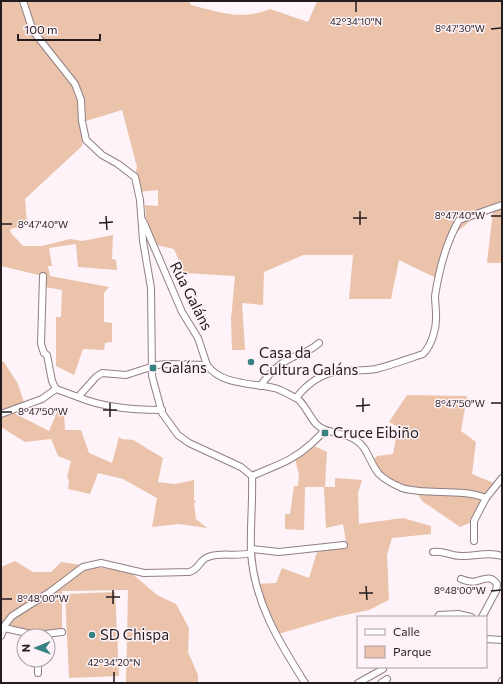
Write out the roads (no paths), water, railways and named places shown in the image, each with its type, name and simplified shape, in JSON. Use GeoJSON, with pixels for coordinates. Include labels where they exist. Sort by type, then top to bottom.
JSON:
{"type":"FeatureCollection","features":[{"type":"Feature","properties":{"kind":"street"},"geometry":{"type":"LineString","coordinates":[[23,1],[33,31],[75,84],[81,100],[86,140],[102,155],[120,165],[135,176],[140,200],[143,241],[151,288],[151,368],[153,384],[162,410],[178,435],[189,443],[241,467],[252,476]]}},
{"type":"Feature","properties":{"kind":"street"},"geometry":{"type":"LineString","coordinates":[[296,398],[304,388],[317,378],[327,374],[338,371],[376,369],[423,354],[428,349],[433,334],[436,316],[435,298],[438,279],[450,235],[459,220],[502,205]]}},
{"type":"Feature","properties":{"kind":"street","name":"Rúa Galáns"},"geometry":{"type":"LineString","coordinates":[[141,219],[182,312],[198,338],[207,365]]}},
{"type":"Feature","properties":{"kind":"street"},"geometry":{"type":"LineString","coordinates":[[143,241],[146,239],[151,240]]}},
{"type":"Feature","properties":{"kind":"street"},"geometry":{"type":"LineString","coordinates":[[43,276],[40,344],[48,360],[52,381],[56,389],[100,404],[134,409],[162,410]]}},
{"type":"Feature","properties":{"kind":"street"},"geometry":{"type":"LineString","coordinates":[[260,386],[271,372],[291,358],[310,351],[319,343]]}},
{"type":"Feature","properties":{"kind":"street"},"geometry":{"type":"LineString","coordinates":[[78,397],[96,376],[102,373],[126,375],[167,364],[207,365],[211,371],[219,376],[275,388],[296,398],[300,401],[308,416],[324,430],[357,440],[363,446],[379,474],[403,489],[449,493],[466,492],[486,498]]}},
{"type":"Feature","properties":{"kind":"street"},"geometry":{"type":"LineString","coordinates":[[1,414],[42,399],[56,389]]}},
{"type":"Feature","properties":{"kind":"street"},"geometry":{"type":"LineString","coordinates":[[252,476],[278,466],[301,453],[320,436],[324,430]]}},
{"type":"Feature","properties":{"kind":"street"},"geometry":{"type":"LineString","coordinates":[[252,476],[251,551],[256,584],[270,625],[305,683]]}},
{"type":"Feature","properties":{"kind":"street"},"geometry":{"type":"LineString","coordinates":[[474,541],[474,521],[486,498],[502,478]]}},
{"type":"Feature","properties":{"kind":"street"},"geometry":{"type":"LineString","coordinates":[[1,636],[4,628],[12,616],[50,592],[83,566],[102,563],[144,573],[189,572],[196,570],[203,559],[210,556],[236,556],[251,551],[279,552],[344,545]]}},
{"type":"Feature","properties":{"kind":"street"},"geometry":{"type":"LineString","coordinates":[[432,552],[440,551],[462,556],[486,553],[502,556]]}},
{"type":"Feature","properties":{"kind":"street"},"geometry":{"type":"LineString","coordinates":[[461,579],[473,582],[488,578],[492,579],[496,584],[496,591],[483,616]]}},
{"type":"Feature","properties":{"kind":"street"},"geometry":{"type":"LineString","coordinates":[[438,616],[447,614],[463,616]]}},
{"type":"Feature","properties":{"kind":"street"},"geometry":{"type":"LineString","coordinates":[[4,628],[16,631]]}},
{"type":"Feature","properties":{"kind":"street"},"geometry":{"type":"LineString","coordinates":[[56,633],[62,632]]}},
{"type":"Feature","properties":{"kind":"street"},"geometry":{"type":"LineString","coordinates":[[487,639],[502,640]]}},
{"type":"Feature","properties":{"kind":"street"},"geometry":{"type":"LineString","coordinates":[[38,668],[38,673]]}},
{"type":"Feature","properties":{"kind":"street"},"geometry":{"type":"LineString","coordinates":[[358,683],[383,669]]}},
{"type":"Feature","properties":{"kind":"street"},"geometry":{"type":"LineString","coordinates":[[381,683],[387,679]]}},
{"type":"Feature","properties":{"kind":"place","name":"Casa da Cultura Galáns"},"geometry":{"type":"Point","coordinates":[251,362]}},
{"type":"Feature","properties":{"kind":"place","name":"Galáns"},"geometry":{"type":"Point","coordinates":[153,368]}},
{"type":"Feature","properties":{"kind":"place","name":"Cruce Eibiño"},"geometry":{"type":"Point","coordinates":[325,433]}},
{"type":"Feature","properties":{"kind":"place","name":"SD Chispa"},"geometry":{"type":"Point","coordinates":[92,635]}}]}
